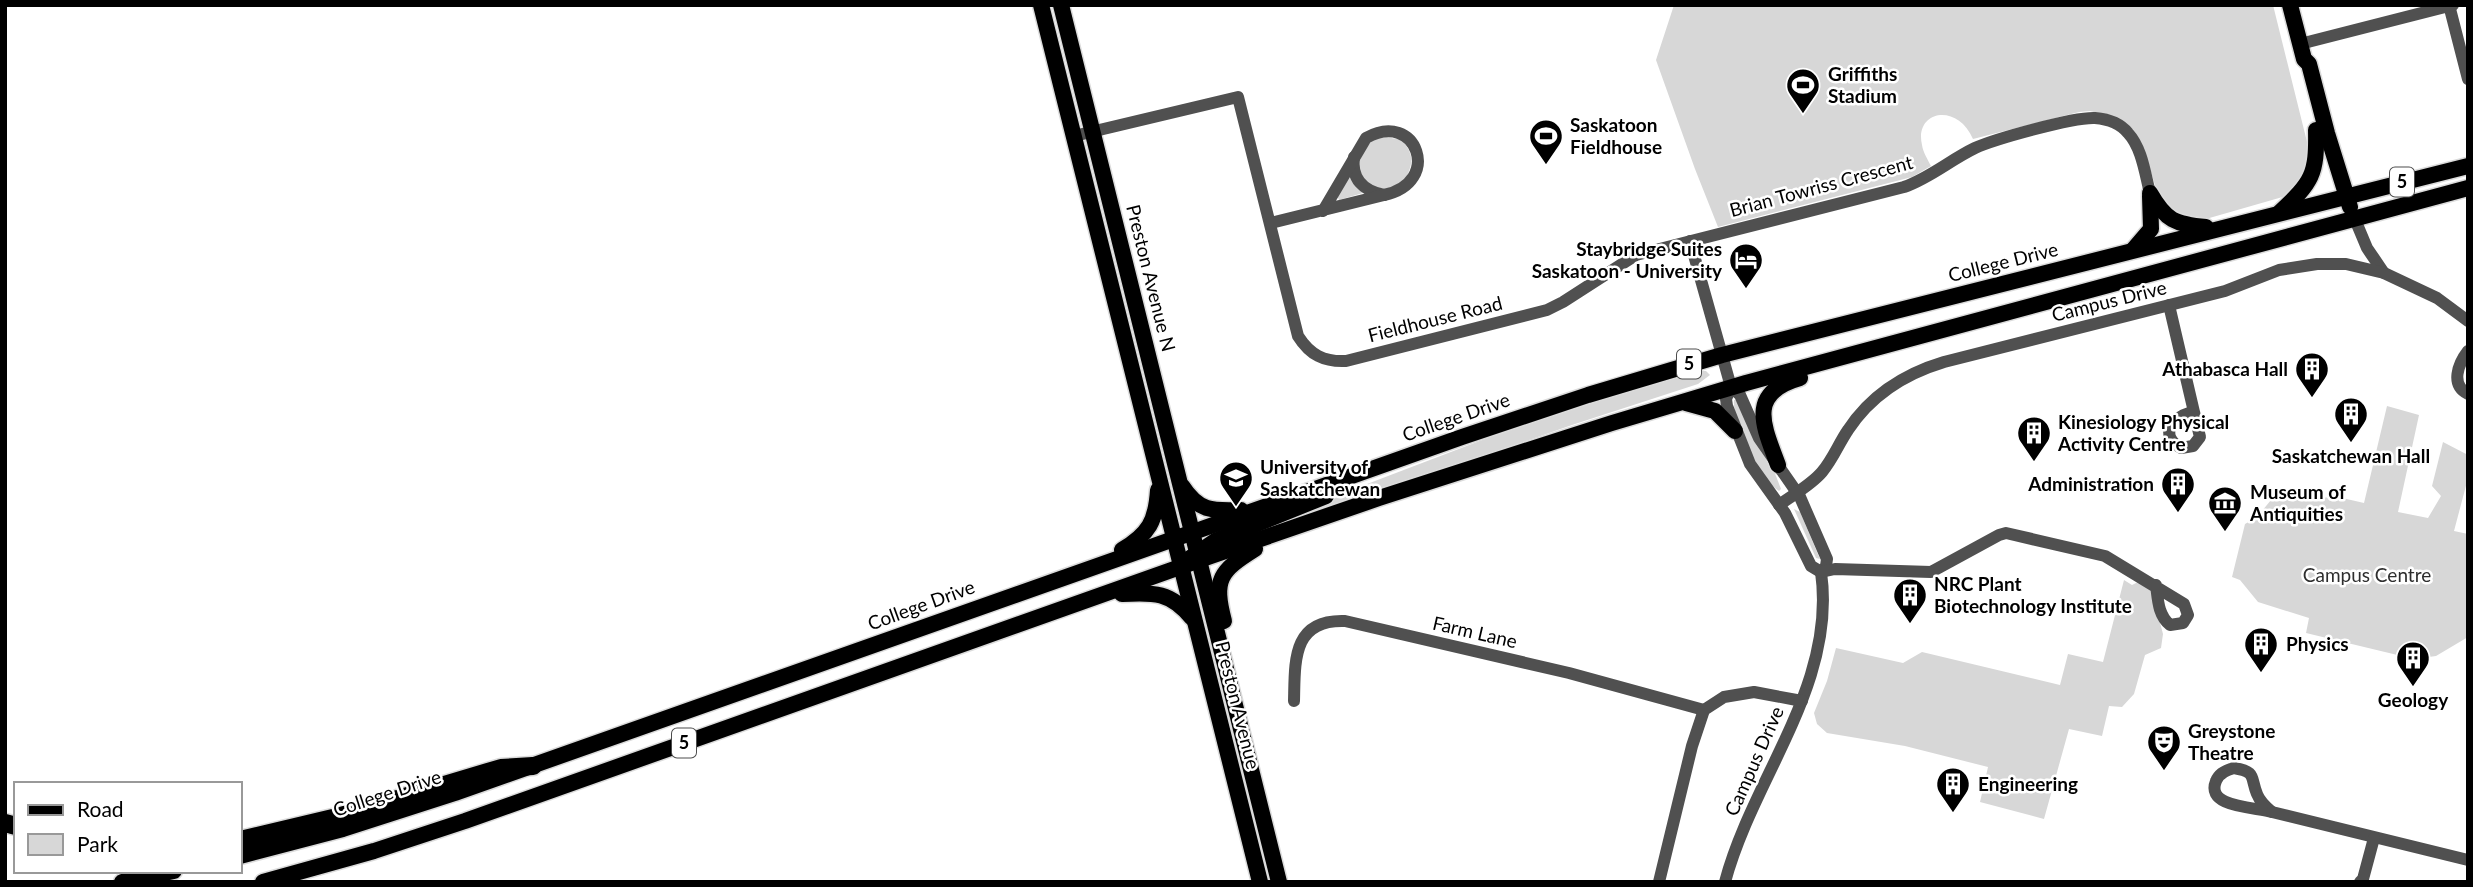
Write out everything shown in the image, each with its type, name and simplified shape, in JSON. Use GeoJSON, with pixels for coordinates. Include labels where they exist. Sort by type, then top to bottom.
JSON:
{"type":"FeatureCollection","features":[{"type":"Feature","properties":{"kind":"highway"},"geometry":{"type":"LineString","coordinates":[[242,840],[337,817],[501,768],[533,765]]}},
{"type":"Feature","properties":{"kind":"main road","name":"Preston Avenue N"},"geometry":{"type":"LineString","coordinates":[[1041,5],[1178,552]]}},
{"type":"Feature","properties":{"kind":"main road","name":"Preston Avenue N"},"geometry":{"type":"LineString","coordinates":[[1061,5],[1197,557]]}},
{"type":"Feature","properties":{"kind":"main road"},"geometry":{"type":"LineString","coordinates":[[2290,5],[2302,51],[2309,64],[2342,198]]}},
{"type":"Feature","properties":{"kind":"main road"},"geometry":{"type":"LineString","coordinates":[[2302,51],[2300,66],[2316,130],[2349,218]]}},
{"type":"Feature","properties":{"kind":"main road"},"geometry":{"type":"LineString","coordinates":[[2279,214],[2309,182],[2315,165],[2316,130]]}},
{"type":"Feature","properties":{"kind":"main road","name":"College Drive"},"geometry":{"type":"LineString","coordinates":[[263,882],[374,851],[465,821],[1102,596],[1178,552],[1192,533],[1544,409],[1722,355],[2468,166]]}},
{"type":"Feature","properties":{"kind":"main road","name":"5"},"geometry":{"type":"LineString","coordinates":[[1197,557],[1278,534],[1391,494],[1731,387],[2468,188]]}},
{"type":"Feature","properties":{"kind":"main road"},"geometry":{"type":"LineString","coordinates":[[2150,193],[2161,211],[2175,222],[2215,230]]}},
{"type":"Feature","properties":{"kind":"main road"},"geometry":{"type":"LineString","coordinates":[[2132,251],[2151,229],[2150,193]]}},
{"type":"Feature","properties":{"kind":"main road"},"geometry":{"type":"LineString","coordinates":[[1778,465],[1762,421],[1772,393],[1788,381],[1822,372],[1850,355]]}},
{"type":"Feature","properties":{"kind":"main road"},"geometry":{"type":"LineString","coordinates":[[1680,403],[1709,408],[1721,415],[1735,431]]}},
{"type":"Feature","properties":{"kind":"main road"},"geometry":{"type":"LineString","coordinates":[[1026,622],[1168,562],[1178,552],[1197,557],[1215,541],[1519,422],[1544,409]]}},
{"type":"Feature","properties":{"kind":"main road"},"geometry":{"type":"LineString","coordinates":[[1096,565],[1132,544],[1154,520],[1158,473]]}},
{"type":"Feature","properties":{"kind":"main road"},"geometry":{"type":"LineString","coordinates":[[1179,481],[1188,496],[1202,508],[1257,510]]}},
{"type":"Feature","properties":{"kind":"main road"},"geometry":{"type":"LineString","coordinates":[[1248,758],[1238,676],[1220,606],[1219,582],[1230,565],[1278,534]]}},
{"type":"Feature","properties":{"kind":"main road","name":"College Drive"},"geometry":{"type":"LineString","coordinates":[[242,855],[375,819],[1096,565],[1178,552]]}},
{"type":"Feature","properties":{"kind":"main road","name":"Preston Avenue"},"geometry":{"type":"LineString","coordinates":[[1178,552],[1260,882]]}},
{"type":"Feature","properties":{"kind":"main road","name":"Preston Avenue"},"geometry":{"type":"LineString","coordinates":[[1197,557],[1279,882]]}},
{"type":"Feature","properties":{"kind":"main road"},"geometry":{"type":"LineString","coordinates":[[1102,596],[1143,593],[1170,598],[1181,604],[1196,622]]}},
{"type":"Feature","properties":{"kind":"main road"},"geometry":{"type":"LineString","coordinates":[[122,882],[165,873]]}},
{"type":"Feature","properties":{"kind":"street"},"geometry":{"type":"LineString","coordinates":[[2302,51],[2450,6],[2468,79]]}},
{"type":"Feature","properties":{"kind":"street","name":"Fieldhouse Road"},"geometry":{"type":"LineString","coordinates":[[1074,136],[1238,97],[1298,336],[1313,354],[1328,361],[1346,361],[1547,310],[1628,259],[1690,241]]}},
{"type":"Feature","properties":{"kind":"street","name":"Brian Towriss Crescent"},"geometry":{"type":"LineString","coordinates":[[1690,241],[1904,187],[1925,178],[1978,146],[2085,118],[2115,122],[2129,134],[2138,149],[2150,193]]}},
{"type":"Feature","properties":{"kind":"street"},"geometry":{"type":"LineString","coordinates":[[1271,223],[1323,211],[1384,195],[1404,188],[1416,174],[1418,158],[1412,142],[1401,133],[1385,130],[1366,138],[1323,211]]}},
{"type":"Feature","properties":{"kind":"street"},"geometry":{"type":"LineString","coordinates":[[1354,155],[1353,167],[1357,180],[1367,190],[1384,195]]}},
{"type":"Feature","properties":{"kind":"street"},"geometry":{"type":"LineString","coordinates":[[2349,218],[2384,273]]}},
{"type":"Feature","properties":{"kind":"street"},"geometry":{"type":"LineString","coordinates":[[1690,241],[1722,355]]}},
{"type":"Feature","properties":{"kind":"street","name":"Campus Drive"},"geometry":{"type":"LineString","coordinates":[[1779,505],[1822,472],[1866,407],[1888,387],[1911,373],[1944,362],[2225,291],[2279,270],[2305,265],[2346,264],[2384,273],[2437,298],[2468,321]]}},
{"type":"Feature","properties":{"kind":"street"},"geometry":{"type":"LineString","coordinates":[[2169,305],[2194,412]]}},
{"type":"Feature","properties":{"kind":"street"},"geometry":{"type":"LineString","coordinates":[[2468,351],[2458,369],[2457,380],[2462,391],[2468,394]]}},
{"type":"Feature","properties":{"kind":"street","name":"Campus Drive"},"geometry":{"type":"LineString","coordinates":[[1722,355],[1731,387],[1740,395],[1759,438],[1797,493],[1827,559],[1821,572],[1823,594],[1820,645],[1802,701],[1755,803],[1725,882]]}},
{"type":"Feature","properties":{"kind":"street","name":"Campus Drive"},"geometry":{"type":"LineString","coordinates":[[1731,387],[1726,399],[1735,431],[1756,474],[1797,534],[1811,566],[1821,572]]}},
{"type":"Feature","properties":{"kind":"street"},"geometry":{"type":"LineString","coordinates":[[1821,572],[1844,569],[1931,572],[2006,533],[2105,556],[2156,585],[2184,604],[2188,611],[2185,621],[2176,626],[2167,623],[2160,608],[2156,585]]}},
{"type":"Feature","properties":{"kind":"street","name":"Farm Lane"},"geometry":{"type":"LineString","coordinates":[[1294,701],[1300,643],[1312,628],[1321,623],[1345,621],[1569,673],[1704,710]]}},
{"type":"Feature","properties":{"kind":"street"},"geometry":{"type":"LineString","coordinates":[[1659,882],[1692,746],[1704,710],[1724,697],[1754,692],[1802,701]]}},
{"type":"Feature","properties":{"kind":"street"},"geometry":{"type":"LineString","coordinates":[[2272,812],[2256,792],[2253,776],[2249,772],[2234,768],[2217,778],[2215,792],[2218,798],[2231,804],[2468,860]]}},
{"type":"Feature","properties":{"kind":"street"},"geometry":{"type":"LineString","coordinates":[[2245,807],[2256,792]]}},
{"type":"Feature","properties":{"kind":"street"},"geometry":{"type":"LineString","coordinates":[[2360,882],[2374,838]]}},
{"type":"Feature","properties":{"kind":"green space"},"geometry":{"type":"Polygon","coordinates":[[[1674,5],[2273,5],[2309,150],[2306,175],[2286,196],[2199,221],[2172,214],[2157,192],[2145,152],[2118,118],[2090,111],[2079,112],[1973,139],[1966,127],[1957,120],[1938,115],[1930,118],[1921,133],[1923,148],[1931,166],[1912,177],[1718,227],[1656,60],[1674,5]]]}},
{"type":"Feature","properties":{"kind":"green space"},"geometry":{"type":"Polygon","coordinates":[[[1381,136],[1402,140],[1411,156],[1404,182],[1386,189],[1369,186],[1357,169],[1368,145],[1381,136]]]}},
{"type":"Feature","properties":{"kind":"green space"},"geometry":{"type":"Polygon","coordinates":[[[1348,177],[1351,177],[1363,193],[1339,200],[1337,196],[1348,177]]]}},
{"type":"Feature","properties":{"kind":"green space"},"geometry":{"type":"Polygon","coordinates":[[[1694,370],[1706,371],[1710,375],[1698,384],[1242,540],[1218,541],[1532,421],[1694,370]]]}},
{"type":"Feature","properties":{"kind":"green space"},"geometry":{"type":"Polygon","coordinates":[[[1734,400],[1776,476],[1781,489],[1779,491],[1764,475],[1742,436],[1734,400]]]}},
{"type":"Feature","properties":{"kind":"green space","name":"Campus Centre"},"geometry":{"type":"Polygon","coordinates":[[[2387,406],[2419,415],[2398,512],[2428,518],[2441,496],[2432,486],[2443,442],[2468,455],[2468,478],[2454,531],[2468,534],[2468,637],[2436,656],[2414,659],[2306,633],[2309,618],[2258,602],[2240,580],[2232,577],[2245,524],[2257,517],[2271,500],[2338,497],[2364,503],[2387,406]]]}},
{"type":"Feature","properties":{"kind":"green space"},"geometry":{"type":"Polygon","coordinates":[[[1794,509],[1800,512],[1820,559],[1816,558],[1794,509]]]}},
{"type":"Feature","properties":{"kind":"green space"},"geometry":{"type":"Polygon","coordinates":[[[2124,580],[2132,585],[2140,581],[2151,588],[2163,634],[2161,648],[2145,655],[2134,694],[2122,707],[2109,706],[2102,736],[2069,729],[2044,819],[1980,802],[1988,767],[1905,746],[1827,733],[1817,724],[1814,713],[1836,648],[1903,663],[1922,652],[2060,685],[2068,654],[2103,662],[2124,580]]]}},
{"type":"Feature","properties":{"kind":"place","name":"Griffiths Stadium"},"geometry":{"type":"Point","coordinates":[1803,115]}},
{"type":"Feature","properties":{"kind":"place","name":"Saskatoon Fieldhouse"},"geometry":{"type":"Point","coordinates":[1546,166]}},
{"type":"Feature","properties":{"kind":"place","name":"Staybridge Suites Saskatoon - University"},"geometry":{"type":"Point","coordinates":[1746,290]}},
{"type":"Feature","properties":{"kind":"place","name":"Athabasca Hall"},"geometry":{"type":"Point","coordinates":[2312,399]}},
{"type":"Feature","properties":{"kind":"place","name":"Saskatchewan Hall"},"geometry":{"type":"Point","coordinates":[2351,444]}},
{"type":"Feature","properties":{"kind":"place","name":"Kinesiology Physical Activity Centre"},"geometry":{"type":"Point","coordinates":[2034,463]}},
{"type":"Feature","properties":{"kind":"place","name":"University of Saskatchewan"},"geometry":{"type":"Point","coordinates":[1236,508]}},
{"type":"Feature","properties":{"kind":"place","name":"Administration"},"geometry":{"type":"Point","coordinates":[2178,514]}},
{"type":"Feature","properties":{"kind":"place","name":"Museum of Antiquities"},"geometry":{"type":"Point","coordinates":[2225,533]}},
{"type":"Feature","properties":{"kind":"place","name":"NRC Plant Biotechnology Institute"},"geometry":{"type":"Point","coordinates":[1910,625]}},
{"type":"Feature","properties":{"kind":"place","name":"Physics"},"geometry":{"type":"Point","coordinates":[2261,674]}},
{"type":"Feature","properties":{"kind":"place","name":"Geology"},"geometry":{"type":"Point","coordinates":[2413,688]}},
{"type":"Feature","properties":{"kind":"place","name":"Greystone Theatre"},"geometry":{"type":"Point","coordinates":[2164,772]}},
{"type":"Feature","properties":{"kind":"place","name":"Engineering"},"geometry":{"type":"Point","coordinates":[1953,814]}}]}
